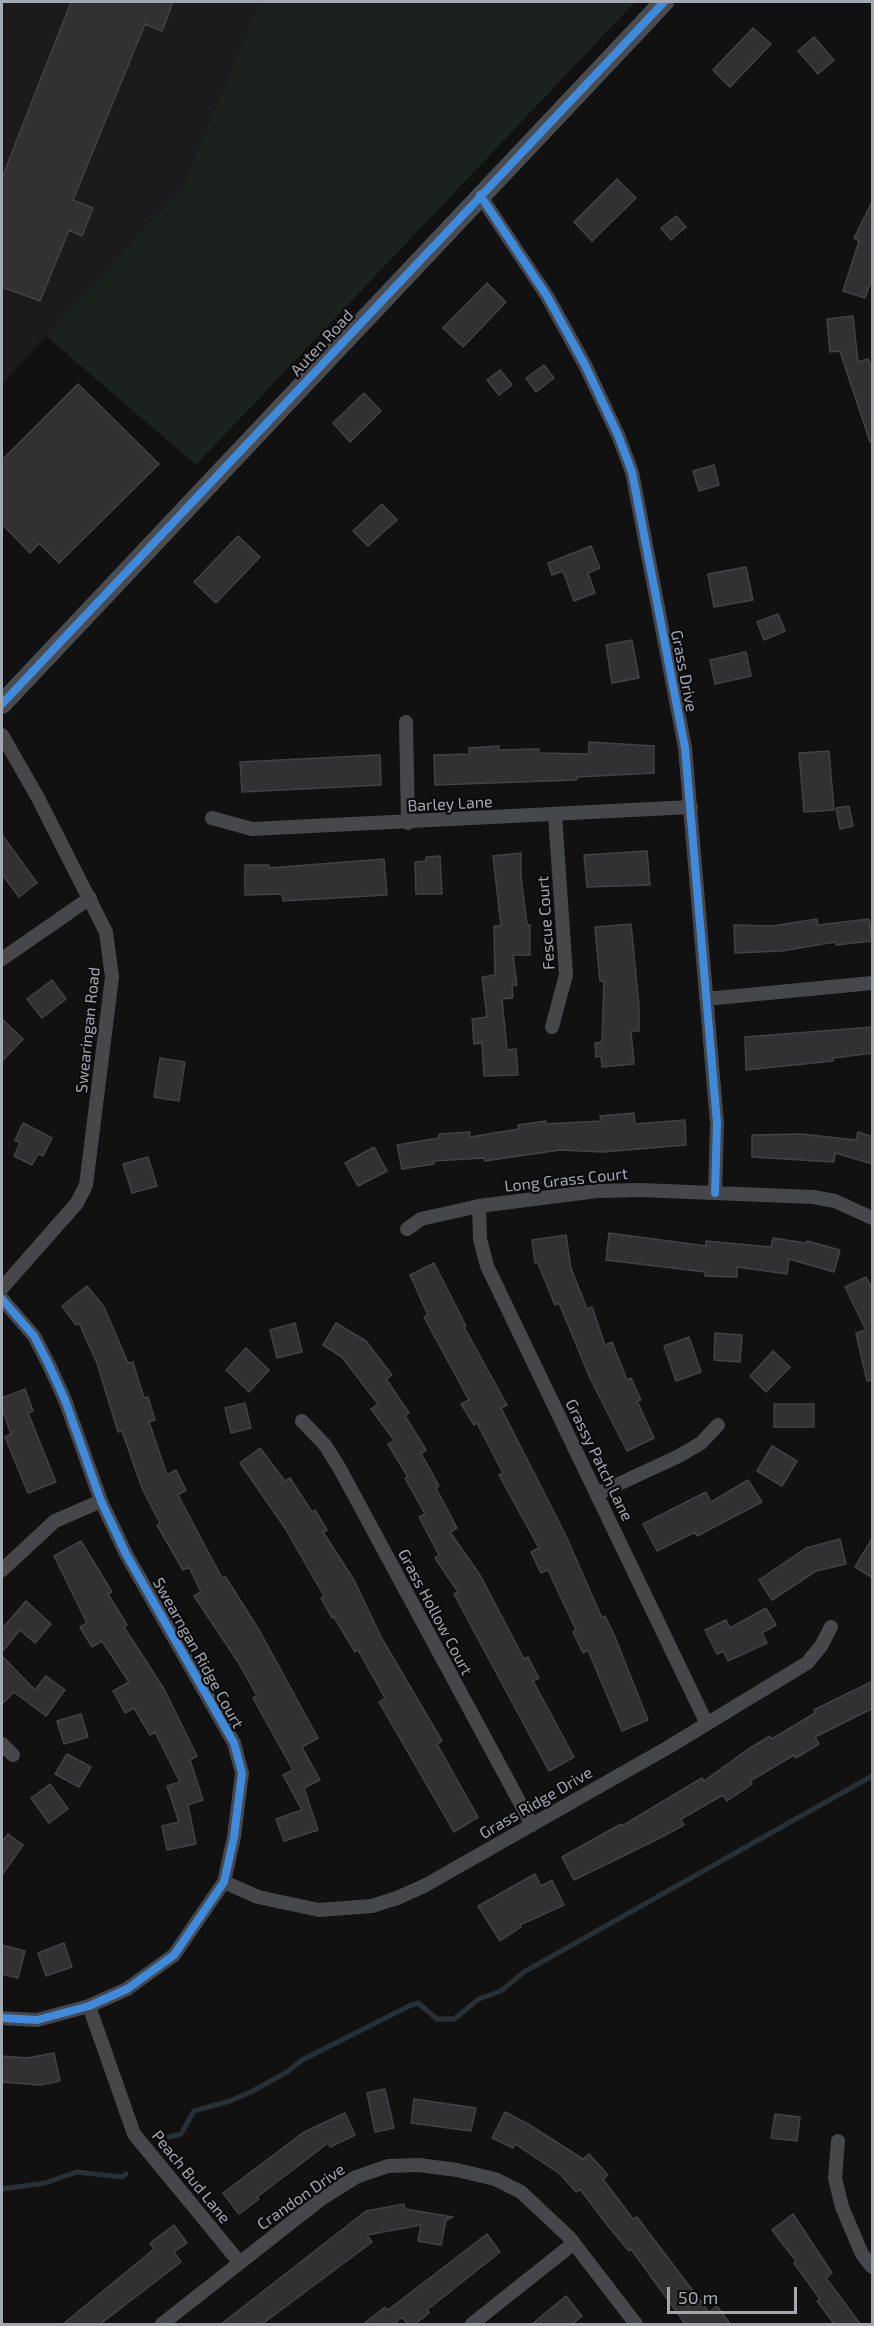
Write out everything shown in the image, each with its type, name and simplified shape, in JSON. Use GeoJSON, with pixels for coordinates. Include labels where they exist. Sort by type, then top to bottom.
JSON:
{"type":"FeatureCollection","features":[{"type":"Feature","properties":{"kind":"street","name":"Auten Road"},"geometry":{"type":"LineString","coordinates":[[2,704],[664,2]]}},
{"type":"Feature","properties":{"kind":"street","name":"Grass Drive"},"geometry":{"type":"LineString","coordinates":[[480,195],[547,296],[618,435],[632,472],[685,748],[717,1123],[715,1193]]}},
{"type":"Feature","properties":{"kind":"street"},"geometry":{"type":"LineString","coordinates":[[406,722],[408,823]]}},
{"type":"Feature","properties":{"kind":"street","name":"Swearingan Road"},"geometry":{"type":"LineString","coordinates":[[2,735],[106,932],[112,977],[86,1185],[76,1203],[2,1288]]}},
{"type":"Feature","properties":{"kind":"street","name":"Barley Lane"},"geometry":{"type":"LineString","coordinates":[[212,818],[252,829],[408,823],[691,807]]}},
{"type":"Feature","properties":{"kind":"street","name":"Fescue Court"},"geometry":{"type":"LineString","coordinates":[[552,1027],[566,975],[555,815]]}},
{"type":"Feature","properties":{"kind":"street"},"geometry":{"type":"LineString","coordinates":[[2,958],[90,898]]}},
{"type":"Feature","properties":{"kind":"street"},"geometry":{"type":"LineString","coordinates":[[706,999],[873,983]]}},
{"type":"Feature","properties":{"kind":"street","name":"Long Grass Court"},"geometry":{"type":"LineString","coordinates":[[407,1229],[421,1219],[479,1206],[597,1191],[715,1193],[835,1201],[873,1218]]}},
{"type":"Feature","properties":{"kind":"street","name":"Grassy Patch Lane"},"geometry":{"type":"LineString","coordinates":[[479,1206],[480,1239],[487,1266],[707,1724]]}},
{"type":"Feature","properties":{"kind":"street","name":"Swearngan Ridge Court"},"geometry":{"type":"LineString","coordinates":[[2,1299],[34,1336],[49,1365],[65,1400],[101,1501],[126,1554],[234,1743],[242,1773],[240,1798],[224,1882],[174,1955],[127,1989],[89,2006],[37,2020],[2,2018]]}},
{"type":"Feature","properties":{"kind":"street","name":"Grass Hollow Court"},"geometry":{"type":"LineString","coordinates":[[302,1421],[325,1445],[340,1469],[532,1825]]}},
{"type":"Feature","properties":{"kind":"street"},"geometry":{"type":"LineString","coordinates":[[597,1494],[679,1456],[701,1443],[718,1425]]}},
{"type":"Feature","properties":{"kind":"street"},"geometry":{"type":"LineString","coordinates":[[2,1570],[55,1521],[101,1501]]}},
{"type":"Feature","properties":{"kind":"street","name":"Grass Ridge Drive"},"geometry":{"type":"LineString","coordinates":[[224,1882],[258,1898],[319,1910],[372,1906],[424,1886],[707,1724],[807,1663],[821,1646],[831,1627]]}},
{"type":"Feature","properties":{"kind":"street"},"geometry":{"type":"LineString","coordinates":[[2,1744],[13,1755]]}},
{"type":"Feature","properties":{"kind":"street","name":"Peach Bud Lane"},"geometry":{"type":"LineString","coordinates":[[89,2006],[134,2133],[240,2263]]}},
{"type":"Feature","properties":{"kind":"street"},"geometry":{"type":"LineString","coordinates":[[838,2141],[835,2178],[842,2207],[862,2254],[873,2267]]}},
{"type":"Feature","properties":{"kind":"street","name":"Crandon Drive"},"geometry":{"type":"LineString","coordinates":[[162,2325],[321,2199],[356,2177],[388,2166],[419,2165],[457,2170],[495,2179],[521,2192],[549,2215],[574,2243],[636,2325]]}},
{"type":"Feature","properties":{"kind":"street"},"geometry":{"type":"LineString","coordinates":[[472,2325],[574,2243]]}},
{"type":"Feature","properties":{"kind":"shaded area"},"geometry":{"type":"Polygon","coordinates":[[[2,2],[260,2],[182,188],[2,384],[2,2]]]}},
{"type":"Feature","properties":{"kind":"shaded area"},"geometry":{"type":"Polygon","coordinates":[[[260,2],[635,2],[196,465],[46,336],[182,188],[260,2]]]}},
{"type":"Feature","properties":{"kind":"building"},"geometry":{"type":"Polygon","coordinates":[[[71,2],[173,2],[162,31],[145,24],[73,200],[93,208],[82,236],[69,230],[40,301],[2,287],[2,178],[71,2]]]}},
{"type":"Feature","properties":{"kind":"building"},"geometry":{"type":"Polygon","coordinates":[[[753,28],[771,44],[730,87],[713,70],[753,28]]]}},
{"type":"Feature","properties":{"kind":"building"},"geometry":{"type":"Polygon","coordinates":[[[814,37],[834,60],[818,74],[798,51],[814,37]]]}},
{"type":"Feature","properties":{"kind":"building"},"geometry":{"type":"Polygon","coordinates":[[[617,179],[636,198],[592,241],[574,222],[617,179]]]}},
{"type":"Feature","properties":{"kind":"building"},"geometry":{"type":"Polygon","coordinates":[[[873,200],[873,276],[865,298],[843,291],[859,241],[854,238],[873,200]]]}},
{"type":"Feature","properties":{"kind":"building"},"geometry":{"type":"Polygon","coordinates":[[[676,216],[686,227],[671,240],[661,228],[676,216]]]}},
{"type":"Feature","properties":{"kind":"building"},"geometry":{"type":"Polygon","coordinates":[[[487,283],[506,302],[463,347],[443,328],[487,283]]]}},
{"type":"Feature","properties":{"kind":"building"},"geometry":{"type":"Polygon","coordinates":[[[853,316],[858,362],[868,359],[873,372],[873,442],[870,442],[840,351],[830,352],[827,319],[853,316]]]}},
{"type":"Feature","properties":{"kind":"building"},"geometry":{"type":"Polygon","coordinates":[[[544,365],[554,378],[536,392],[526,378],[544,365]]]}},
{"type":"Feature","properties":{"kind":"building"},"geometry":{"type":"Polygon","coordinates":[[[500,370],[512,385],[499,395],[487,380],[500,370]]]}},
{"type":"Feature","properties":{"kind":"building"},"geometry":{"type":"Polygon","coordinates":[[[78,384],[159,464],[59,563],[39,543],[30,553],[2,524],[2,460],[78,384]]]}},
{"type":"Feature","properties":{"kind":"building"},"geometry":{"type":"Polygon","coordinates":[[[364,393],[381,411],[350,442],[333,423],[364,393]]]}},
{"type":"Feature","properties":{"kind":"building"},"geometry":{"type":"Polygon","coordinates":[[[714,465],[719,485],[699,491],[693,471],[714,465]]]}},
{"type":"Feature","properties":{"kind":"building"},"geometry":{"type":"Polygon","coordinates":[[[382,504],[397,520],[368,546],[353,531],[382,504]]]}},
{"type":"Feature","properties":{"kind":"building"},"geometry":{"type":"Polygon","coordinates":[[[238,536],[260,557],[216,603],[194,582],[238,536]]]}},
{"type":"Feature","properties":{"kind":"building"},"geometry":{"type":"Polygon","coordinates":[[[591,546],[600,568],[588,573],[595,593],[574,601],[563,571],[552,575],[548,563],[591,546]]]}},
{"type":"Feature","properties":{"kind":"building"},"geometry":{"type":"Polygon","coordinates":[[[746,567],[753,600],[714,607],[708,574],[746,567]]]}},
{"type":"Feature","properties":{"kind":"building"},"geometry":{"type":"Polygon","coordinates":[[[778,614],[785,631],[764,640],[757,622],[778,614]]]}},
{"type":"Feature","properties":{"kind":"building"},"geometry":{"type":"Polygon","coordinates":[[[632,640],[639,678],[612,683],[606,645],[632,640]]]}},
{"type":"Feature","properties":{"kind":"building"},"geometry":{"type":"Polygon","coordinates":[[[746,652],[751,676],[715,684],[710,660],[746,652]]]}},
{"type":"Feature","properties":{"kind":"building"},"geometry":{"type":"Polygon","coordinates":[[[589,742],[654,746],[654,773],[577,777],[576,780],[435,785],[434,755],[469,754],[469,748],[499,746],[499,750],[539,749],[539,753],[589,754],[589,742]]]}},
{"type":"Feature","properties":{"kind":"building"},"geometry":{"type":"Polygon","coordinates":[[[829,751],[834,810],[804,812],[799,753],[829,751]]]}},
{"type":"Feature","properties":{"kind":"building"},"geometry":{"type":"Polygon","coordinates":[[[380,755],[381,785],[242,792],[240,762],[380,755]]]}},
{"type":"Feature","properties":{"kind":"building"},"geometry":{"type":"Polygon","coordinates":[[[849,806],[853,826],[840,829],[836,808],[849,806]]]}},
{"type":"Feature","properties":{"kind":"building"},"geometry":{"type":"Polygon","coordinates":[[[2,835],[37,883],[19,897],[2,874],[2,835]]]}},
{"type":"Feature","properties":{"kind":"building"},"geometry":{"type":"Polygon","coordinates":[[[647,851],[650,885],[587,887],[584,855],[647,851]]]}},
{"type":"Feature","properties":{"kind":"building"},"geometry":{"type":"Polygon","coordinates":[[[521,853],[521,877],[527,925],[530,925],[530,955],[513,955],[517,985],[512,986],[513,998],[502,999],[507,1050],[516,1049],[518,1075],[484,1076],[482,1043],[474,1044],[472,1019],[487,1017],[482,977],[495,975],[494,926],[501,926],[493,856],[521,853]]]}},
{"type":"Feature","properties":{"kind":"building"},"geometry":{"type":"Polygon","coordinates":[[[440,856],[442,894],[416,894],[415,862],[426,861],[426,857],[440,856]]]}},
{"type":"Feature","properties":{"kind":"building"},"geometry":{"type":"Polygon","coordinates":[[[384,859],[387,895],[283,901],[282,894],[245,895],[245,865],[269,865],[269,868],[384,859]]]}},
{"type":"Feature","properties":{"kind":"building"},"geometry":{"type":"Polygon","coordinates":[[[817,919],[818,925],[869,919],[872,941],[836,945],[835,942],[782,951],[735,953],[734,925],[772,926],[817,919]]]}},
{"type":"Feature","properties":{"kind":"building"},"geometry":{"type":"Polygon","coordinates":[[[631,924],[639,1006],[639,1031],[631,1031],[634,1064],[602,1067],[601,1056],[596,1057],[595,1043],[602,1042],[604,981],[600,981],[595,927],[631,924]]]}},
{"type":"Feature","properties":{"kind":"building"},"geometry":{"type":"Polygon","coordinates":[[[52,980],[66,999],[42,1018],[27,999],[52,980]]]}},
{"type":"Feature","properties":{"kind":"building"},"geometry":{"type":"Polygon","coordinates":[[[2,1019],[23,1039],[2,1061],[2,1019]]]}},
{"type":"Feature","properties":{"kind":"building"},"geometry":{"type":"Polygon","coordinates":[[[873,1027],[873,1053],[833,1058],[833,1061],[746,1070],[745,1037],[873,1027]]]}},
{"type":"Feature","properties":{"kind":"building"},"geometry":{"type":"Polygon","coordinates":[[[160,1058],[185,1062],[179,1101],[154,1097],[160,1058]]]}},
{"type":"Feature","properties":{"kind":"building"},"geometry":{"type":"Polygon","coordinates":[[[634,1113],[635,1124],[685,1120],[686,1145],[603,1152],[560,1150],[485,1161],[485,1158],[433,1161],[434,1164],[402,1169],[397,1145],[439,1138],[439,1134],[470,1132],[470,1137],[519,1129],[518,1125],[546,1121],[546,1124],[601,1121],[600,1116],[634,1113]]]}},
{"type":"Feature","properties":{"kind":"building"},"geometry":{"type":"Polygon","coordinates":[[[23,1123],[52,1138],[43,1156],[38,1154],[32,1165],[14,1156],[20,1143],[15,1140],[23,1123]]]}},
{"type":"Feature","properties":{"kind":"building"},"geometry":{"type":"Polygon","coordinates":[[[858,1132],[873,1137],[873,1164],[835,1153],[834,1162],[752,1157],[752,1135],[801,1134],[856,1140],[858,1132]]]}},
{"type":"Feature","properties":{"kind":"building"},"geometry":{"type":"Polygon","coordinates":[[[374,1147],[387,1171],[358,1186],[345,1163],[374,1147]]]}},
{"type":"Feature","properties":{"kind":"building"},"geometry":{"type":"Polygon","coordinates":[[[148,1157],[157,1186],[132,1193],[123,1164],[148,1157]]]}},
{"type":"Feature","properties":{"kind":"building"},"geometry":{"type":"Polygon","coordinates":[[[609,1233],[706,1246],[706,1241],[771,1247],[773,1238],[806,1243],[807,1241],[840,1250],[834,1272],[789,1259],[787,1274],[737,1267],[737,1277],[705,1276],[705,1272],[606,1260],[609,1233]]]}},
{"type":"Feature","properties":{"kind":"building"},"geometry":{"type":"Polygon","coordinates":[[[566,1235],[571,1268],[587,1309],[592,1307],[605,1345],[612,1342],[627,1380],[631,1378],[641,1400],[637,1401],[654,1438],[627,1451],[590,1378],[559,1303],[555,1305],[538,1263],[535,1263],[532,1240],[566,1235]]]}},
{"type":"Feature","properties":{"kind":"building"},"geometry":{"type":"Polygon","coordinates":[[[434,1263],[466,1326],[464,1327],[507,1405],[501,1408],[566,1536],[602,1618],[605,1616],[615,1637],[648,1720],[622,1731],[588,1650],[583,1653],[573,1632],[576,1630],[548,1570],[541,1573],[531,1552],[539,1548],[499,1475],[503,1473],[477,1423],[474,1425],[461,1404],[469,1400],[424,1317],[428,1315],[410,1275],[434,1263]]]}},
{"type":"Feature","properties":{"kind":"building"},"geometry":{"type":"Polygon","coordinates":[[[866,1277],[873,1290],[873,1380],[867,1381],[856,1333],[866,1330],[845,1287],[866,1277]]]}},
{"type":"Feature","properties":{"kind":"building"},"geometry":{"type":"Polygon","coordinates":[[[87,1286],[104,1307],[128,1363],[133,1362],[144,1398],[148,1397],[155,1420],[149,1422],[167,1475],[176,1470],[186,1490],[178,1495],[222,1578],[225,1576],[259,1630],[318,1738],[302,1747],[320,1780],[304,1788],[318,1830],[284,1841],[276,1819],[302,1810],[283,1775],[293,1770],[253,1698],[257,1696],[238,1662],[194,1596],[201,1592],[189,1567],[183,1570],[157,1525],[160,1523],[142,1488],[122,1431],[118,1432],[97,1363],[79,1323],[76,1325],[62,1306],[87,1286]]]}},
{"type":"Feature","properties":{"kind":"building"},"geometry":{"type":"Polygon","coordinates":[[[295,1323],[302,1352],[277,1358],[270,1330],[295,1323]]]}},
{"type":"Feature","properties":{"kind":"building"},"geometry":{"type":"Polygon","coordinates":[[[336,1323],[366,1341],[392,1375],[386,1379],[409,1413],[405,1416],[426,1450],[421,1453],[439,1486],[436,1488],[457,1528],[450,1532],[480,1575],[524,1659],[528,1657],[539,1678],[533,1681],[574,1757],[549,1771],[454,1594],[458,1592],[435,1558],[439,1555],[419,1517],[425,1514],[405,1478],[408,1477],[388,1444],[394,1440],[371,1409],[378,1404],[342,1357],[323,1345],[336,1323]]]}},
{"type":"Feature","properties":{"kind":"building"},"geometry":{"type":"Polygon","coordinates":[[[715,1333],[742,1335],[740,1362],[714,1360],[715,1333]]]}},
{"type":"Feature","properties":{"kind":"building"},"geometry":{"type":"Polygon","coordinates":[[[689,1337],[701,1372],[676,1381],[664,1346],[689,1337]]]}},
{"type":"Feature","properties":{"kind":"building"},"geometry":{"type":"Polygon","coordinates":[[[246,1348],[269,1370],[249,1392],[226,1370],[246,1348]]]}},
{"type":"Feature","properties":{"kind":"building"},"geometry":{"type":"Polygon","coordinates":[[[773,1351],[790,1367],[766,1392],[750,1376],[773,1351]]]}},
{"type":"Feature","properties":{"kind":"building"},"geometry":{"type":"Polygon","coordinates":[[[25,1389],[33,1411],[28,1413],[56,1482],[28,1493],[5,1437],[11,1434],[2,1408],[2,1398],[25,1389]]]}},
{"type":"Feature","properties":{"kind":"building"},"geometry":{"type":"Polygon","coordinates":[[[245,1403],[251,1428],[231,1433],[225,1408],[245,1403]]]}},
{"type":"Feature","properties":{"kind":"building"},"geometry":{"type":"Polygon","coordinates":[[[774,1404],[814,1404],[814,1427],[774,1427],[774,1404]]]}},
{"type":"Feature","properties":{"kind":"building"},"geometry":{"type":"Polygon","coordinates":[[[772,1446],[797,1461],[782,1486],[757,1471],[772,1446]]]}},
{"type":"Feature","properties":{"kind":"building"},"geometry":{"type":"Polygon","coordinates":[[[260,1448],[285,1481],[290,1478],[312,1512],[315,1510],[327,1530],[323,1532],[354,1580],[381,1637],[442,1741],[437,1744],[478,1817],[454,1832],[379,1702],[385,1698],[358,1650],[355,1652],[334,1617],[332,1618],[321,1598],[324,1596],[285,1528],[240,1463],[260,1448]]]}},
{"type":"Feature","properties":{"kind":"building"},"geometry":{"type":"Polygon","coordinates":[[[748,1480],[762,1502],[697,1536],[695,1532],[657,1551],[643,1524],[706,1492],[711,1502],[748,1480]]]}},
{"type":"Feature","properties":{"kind":"building"},"geometry":{"type":"Polygon","coordinates":[[[873,1537],[873,1578],[855,1567],[873,1537]]]}},
{"type":"Feature","properties":{"kind":"building"},"geometry":{"type":"Polygon","coordinates":[[[840,1539],[846,1564],[816,1571],[772,1600],[759,1580],[806,1548],[840,1539]]]}},
{"type":"Feature","properties":{"kind":"building"},"geometry":{"type":"Polygon","coordinates":[[[81,1541],[112,1592],[108,1594],[127,1625],[124,1627],[164,1689],[197,1756],[190,1760],[203,1800],[188,1805],[196,1844],[167,1850],[162,1826],[179,1822],[167,1786],[180,1782],[155,1732],[150,1735],[134,1708],[125,1713],[113,1691],[129,1682],[102,1641],[92,1647],[80,1627],[87,1623],[54,1556],[81,1541]]]}},
{"type":"Feature","properties":{"kind":"building"},"geometry":{"type":"Polygon","coordinates":[[[26,1601],[51,1624],[35,1643],[20,1630],[2,1652],[2,1629],[26,1601]]]}},
{"type":"Feature","properties":{"kind":"building"},"geometry":{"type":"Polygon","coordinates":[[[766,1608],[776,1625],[762,1633],[767,1643],[728,1661],[723,1651],[717,1654],[705,1630],[726,1620],[730,1628],[766,1608]]]}},
{"type":"Feature","properties":{"kind":"building"},"geometry":{"type":"Polygon","coordinates":[[[2,1656],[35,1690],[46,1676],[65,1690],[46,1716],[14,1692],[2,1704],[2,1656]]]}},
{"type":"Feature","properties":{"kind":"building"},"geometry":{"type":"Polygon","coordinates":[[[873,1681],[873,1708],[815,1737],[819,1744],[796,1758],[794,1755],[750,1781],[752,1784],[727,1801],[723,1795],[681,1819],[684,1825],[574,1880],[562,1857],[621,1824],[622,1826],[702,1778],[704,1781],[747,1750],[770,1736],[772,1739],[815,1713],[814,1710],[873,1681]]]}},
{"type":"Feature","properties":{"kind":"building"},"geometry":{"type":"Polygon","coordinates":[[[81,1714],[88,1737],[64,1744],[57,1721],[81,1714]]]}},
{"type":"Feature","properties":{"kind":"building"},"geometry":{"type":"Polygon","coordinates":[[[67,1754],[91,1767],[79,1787],[55,1774],[67,1754]]]}},
{"type":"Feature","properties":{"kind":"building"},"geometry":{"type":"Polygon","coordinates":[[[50,1784],[68,1809],[49,1823],[31,1798],[50,1784]]]}},
{"type":"Feature","properties":{"kind":"building"},"geometry":{"type":"Polygon","coordinates":[[[8,1834],[23,1845],[2,1875],[2,1842],[8,1834]]]}},
{"type":"Feature","properties":{"kind":"building"},"geometry":{"type":"Polygon","coordinates":[[[535,1874],[541,1886],[552,1880],[564,1905],[520,1925],[521,1927],[500,1941],[478,1906],[535,1874]]]}},
{"type":"Feature","properties":{"kind":"building"},"geometry":{"type":"Polygon","coordinates":[[[64,1943],[72,1967],[46,1976],[38,1953],[64,1943]]]}},
{"type":"Feature","properties":{"kind":"building"},"geometry":{"type":"Polygon","coordinates":[[[2,1945],[25,1951],[18,1978],[2,1974],[2,1945]]]}},
{"type":"Feature","properties":{"kind":"building"},"geometry":{"type":"Polygon","coordinates":[[[54,2053],[60,2081],[40,2085],[2,2082],[2,2056],[27,2058],[54,2053]]]}},
{"type":"Feature","properties":{"kind":"building"},"geometry":{"type":"Polygon","coordinates":[[[385,2089],[394,2128],[375,2132],[367,2093],[385,2089]]]}},
{"type":"Feature","properties":{"kind":"building"},"geometry":{"type":"Polygon","coordinates":[[[414,2099],[476,2108],[471,2131],[411,2123],[414,2099]]]}},
{"type":"Feature","properties":{"kind":"building"},"geometry":{"type":"Polygon","coordinates":[[[505,2112],[583,2159],[589,2154],[608,2175],[603,2179],[633,2219],[637,2217],[709,2312],[717,2306],[731,2325],[686,2325],[631,2249],[629,2251],[580,2189],[576,2192],[560,2174],[515,2144],[513,2148],[492,2138],[505,2112]]]}},
{"type":"Feature","properties":{"kind":"building"},"geometry":{"type":"Polygon","coordinates":[[[345,2113],[355,2135],[330,2147],[328,2143],[257,2197],[259,2199],[239,2214],[223,2193],[304,2132],[345,2113]]]}},
{"type":"Feature","properties":{"kind":"building"},"geometry":{"type":"Polygon","coordinates":[[[775,2114],[800,2117],[797,2141],[771,2138],[775,2114]]]}},
{"type":"Feature","properties":{"kind":"building"},"geometry":{"type":"Polygon","coordinates":[[[404,2204],[405,2209],[453,2217],[446,2220],[441,2245],[418,2241],[421,2225],[367,2235],[372,2242],[261,2325],[220,2325],[366,2211],[404,2204]]]}},
{"type":"Feature","properties":{"kind":"building"},"geometry":{"type":"Polygon","coordinates":[[[793,2214],[832,2273],[826,2278],[861,2325],[835,2325],[817,2301],[820,2299],[794,2263],[796,2261],[772,2230],[793,2214]]]}},
{"type":"Feature","properties":{"kind":"building"},"geometry":{"type":"Polygon","coordinates":[[[174,2225],[187,2243],[174,2252],[181,2262],[99,2325],[62,2325],[154,2249],[150,2243],[174,2225]]]}},
{"type":"Feature","properties":{"kind":"building"},"geometry":{"type":"Polygon","coordinates":[[[487,2234],[500,2252],[427,2310],[429,2313],[414,2325],[408,2325],[403,2317],[396,2322],[398,2325],[362,2325],[385,2307],[388,2310],[487,2234]]]}},
{"type":"Feature","properties":{"kind":"building"},"geometry":{"type":"Polygon","coordinates":[[[566,2296],[582,2316],[571,2325],[531,2325],[566,2296]]]}},
{"type":"Feature","properties":{"kind":"waterway"},"geometry":{"type":"LineString","coordinates":[[169,2137],[181,2134],[194,2111],[230,2101],[251,2092],[287,2072],[302,2060],[409,2006],[418,2003],[437,2019],[454,2019],[479,1999],[501,1991],[524,1972],[872,1776]]}},
{"type":"Feature","properties":{"kind":"waterway"},"geometry":{"type":"LineString","coordinates":[[2,2189],[45,2183],[77,2172],[122,2177],[126,2174]]}},
{"type":"Feature","properties":{"kind":"cycle path"},"geometry":{"type":"LineString","coordinates":[[2,704],[664,2]]}},
{"type":"Feature","properties":{"kind":"cycle path"},"geometry":{"type":"LineString","coordinates":[[480,195],[547,296],[585,365],[618,435],[632,472],[685,748],[717,1123],[715,1193]]}},
{"type":"Feature","properties":{"kind":"cycle path"},"geometry":{"type":"LineString","coordinates":[[2,1299],[34,1336],[49,1365],[65,1400],[101,1501],[126,1554],[234,1743],[242,1773],[234,1837],[224,1882],[174,1955],[127,1989],[89,2006],[37,2020],[2,2018]]}}]}
